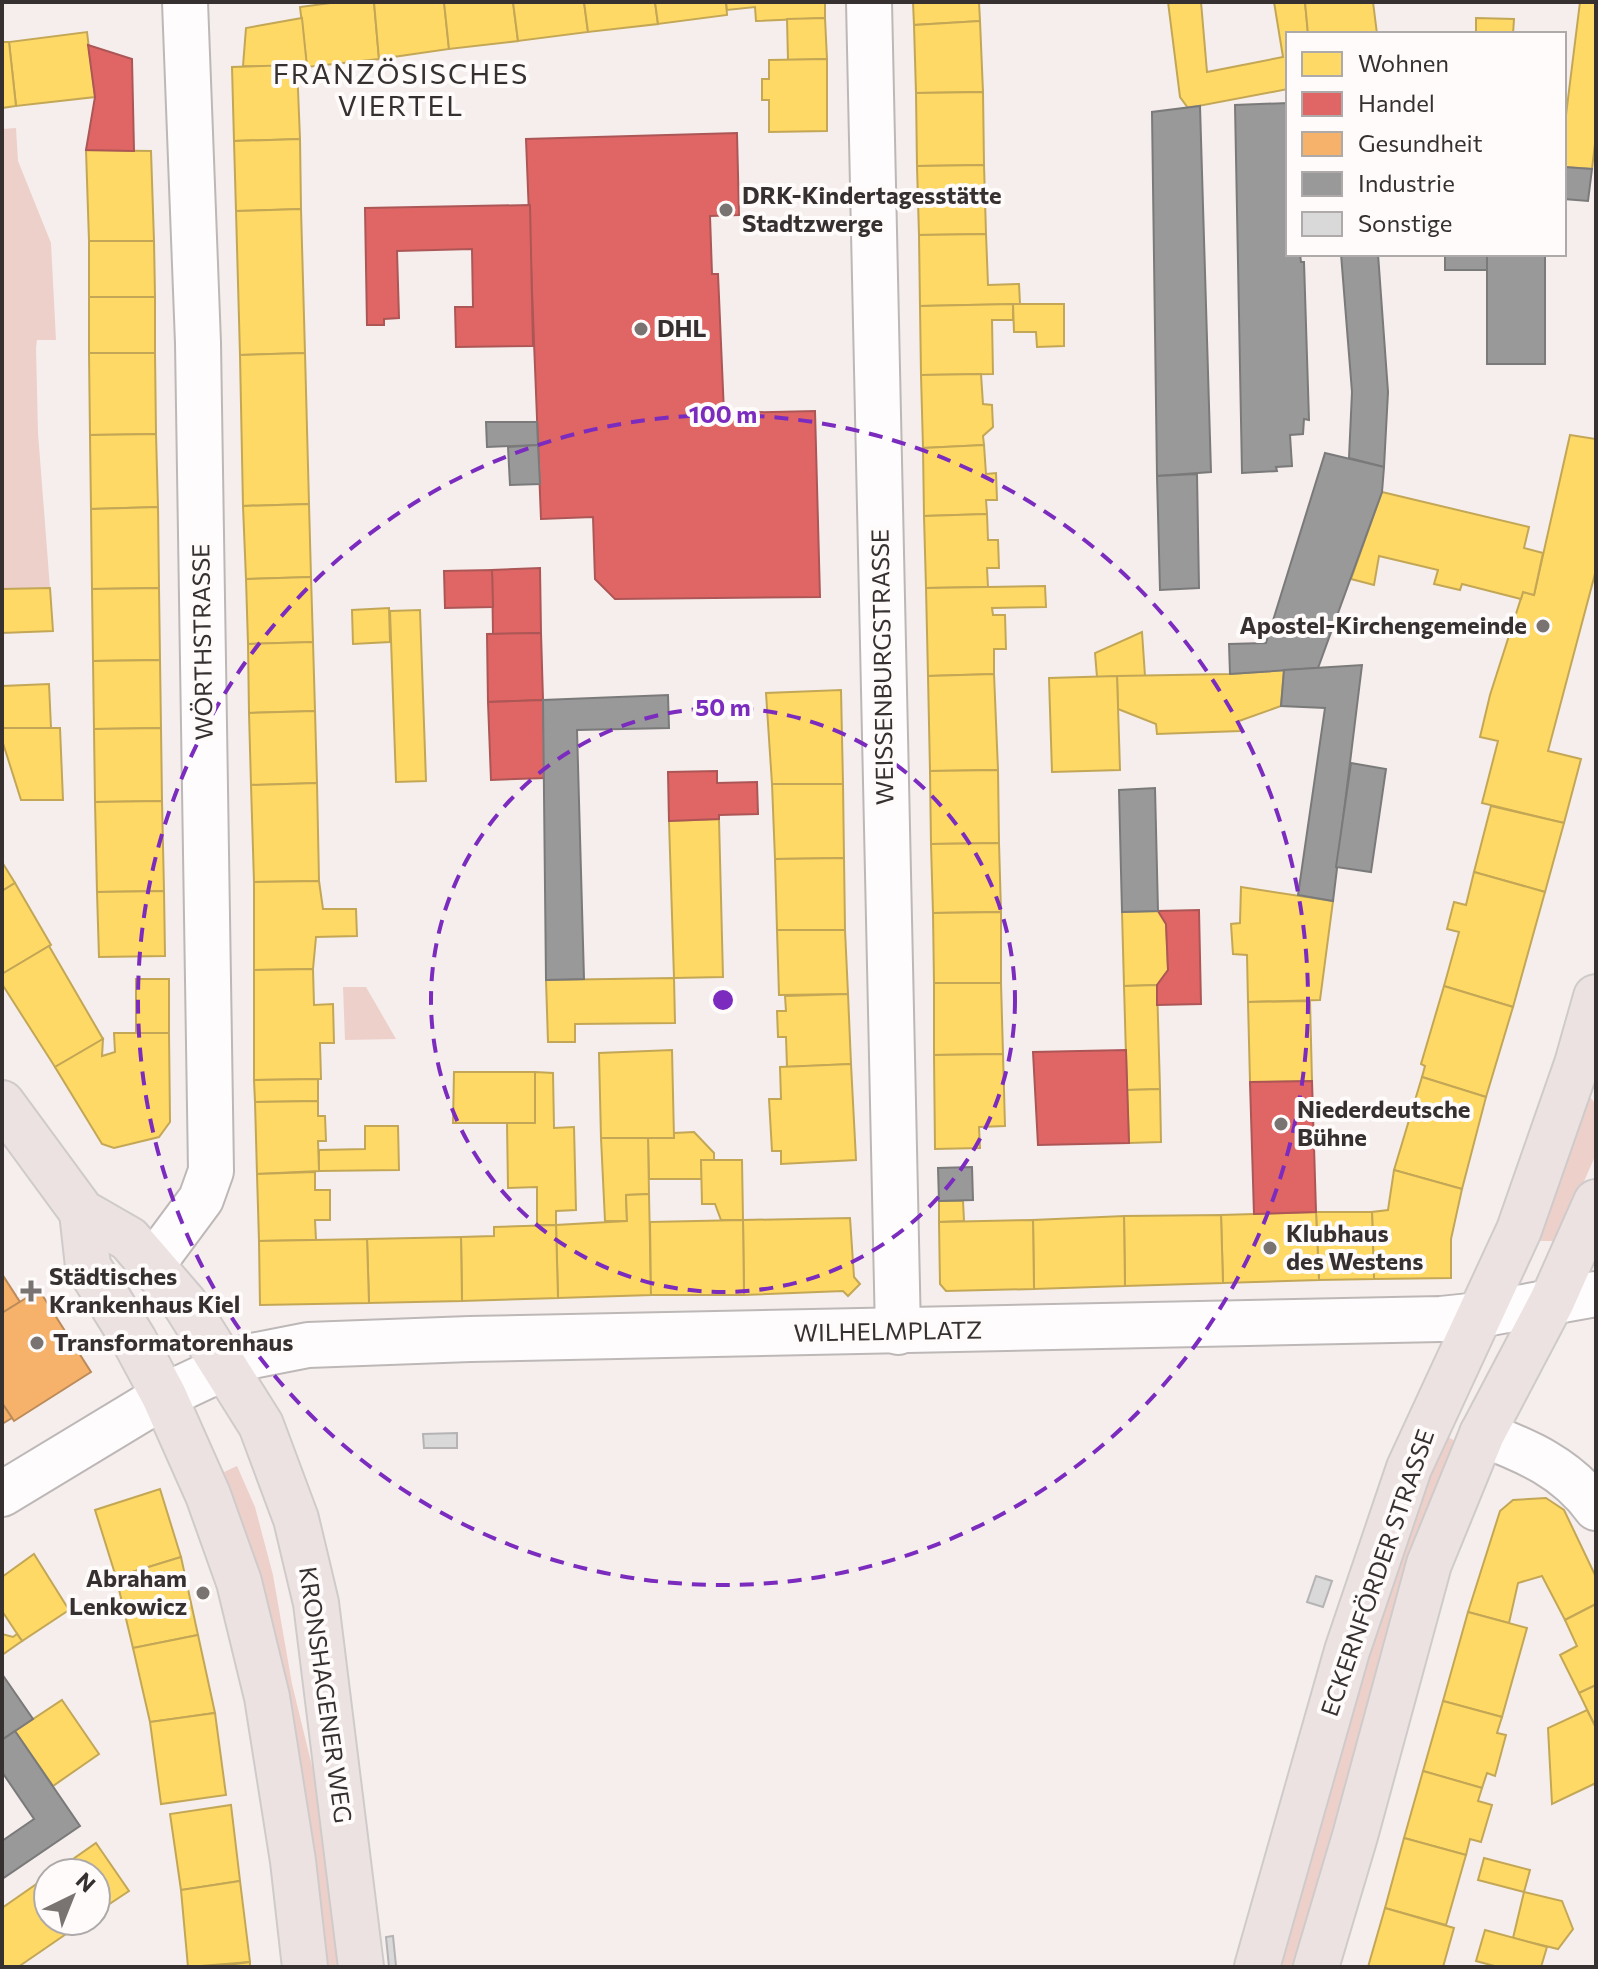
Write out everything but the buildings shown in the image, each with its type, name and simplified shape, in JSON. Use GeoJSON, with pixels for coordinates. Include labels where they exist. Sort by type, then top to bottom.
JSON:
{"type":"FeatureCollection","features":[{"type":"Feature","properties":{"kind":"main road","name":"ECKERNFÖRDER STRASSE"},"geometry":{"type":"LineString","coordinates":[[1257,1967],[1347,1651],[1399,1496],[1519,1230],[1595,1010]]}},
{"type":"Feature","properties":{"kind":"main road","name":"KRONSHAGENER WEG"},"geometry":{"type":"LineString","coordinates":[[2,1103],[82,1212],[129,1239],[185,1304],[261,1425],[278,1466],[306,1557],[329,1696],[361,1967]]}},
{"type":"Feature","properties":{"kind":"main road","name":"ECKERNFÖRDER STRASSE"},"geometry":{"type":"LineString","coordinates":[[1316,1967],[1429,1564],[1501,1441],[1552,1301],[1596,1202]]}},
{"type":"Feature","properties":{"kind":"main road","name":"KRONSHAGENER WEG"},"geometry":{"type":"LineString","coordinates":[[82,1212],[88,1266],[164,1396],[191,1453],[226,1541],[267,1697],[293,1861],[305,1967]]}},
{"type":"Feature","properties":{"kind":"street","name":"WÖRTHSTRASSE"},"geometry":{"type":"LineString","coordinates":[[152,1265],[201,1199],[211,1171],[198,343],[185,2]]}},
{"type":"Feature","properties":{"kind":"street","name":"WEISSENBURGSTRASSE"},"geometry":{"type":"LineString","coordinates":[[869,2],[898,1332]]}},
{"type":"Feature","properties":{"kind":"street","name":"WILHELMPLATZ"},"geometry":{"type":"LineString","coordinates":[[2,1494],[164,1396],[247,1357],[308,1345],[1376,1321],[1479,1315],[1596,1294]]}},
{"type":"Feature","properties":{"kind":"street"},"geometry":{"type":"LineString","coordinates":[[1501,1441],[1552,1465],[1582,1489],[1596,1508]]}},
{"type":"Feature","properties":{"kind":"shaded area"},"geometry":{"type":"Polygon","coordinates":[[[16,128],[18,161],[51,243],[56,340],[37,340],[36,348],[38,433],[50,588],[2,589],[2,129],[16,128]]]}},
{"type":"Feature","properties":{"kind":"shaded area"},"geometry":{"type":"Polygon","coordinates":[[[343,987],[366,987],[396,1039],[345,1040],[343,987]]]}},
{"type":"Feature","properties":{"kind":"shaded area"},"geometry":{"type":"Polygon","coordinates":[[[1586,1096],[1596,1106],[1596,1154],[1558,1241],[1535,1241],[1586,1096]]]}},
{"type":"Feature","properties":{"kind":"shaded area"},"geometry":{"type":"Polygon","coordinates":[[[1445,1436],[1460,1443],[1395,1611],[1293,1967],[1277,1967],[1358,1686],[1419,1494],[1445,1436]]]}},
{"type":"Feature","properties":{"kind":"shaded area"},"geometry":{"type":"Polygon","coordinates":[[[237,1466],[255,1507],[273,1575],[292,1684],[321,1803],[341,1967],[324,1967],[258,1583],[239,1512],[224,1472],[237,1466]]]}},
{"type":"Feature","properties":{"kind":"place","name":"DRK-Kindertagesstätte Stadtzwerge"},"geometry":{"type":"Point","coordinates":[726,210]}},
{"type":"Feature","properties":{"kind":"place","name":"DHL"},"geometry":{"type":"Point","coordinates":[641,329]}},
{"type":"Feature","properties":{"kind":"place","name":"Apostel-Kirchengemeinde"},"geometry":{"type":"Point","coordinates":[1543,626]}},
{"type":"Feature","properties":{"kind":"place","name":"Niederdeutsche Bühne"},"geometry":{"type":"Point","coordinates":[1281,1124]}},
{"type":"Feature","properties":{"kind":"place","name":"Klubhaus des Westens"},"geometry":{"type":"Point","coordinates":[1270,1248]}},
{"type":"Feature","properties":{"kind":"place","name":"Städtisches Krankenhaus Kiel"},"geometry":{"type":"Point","coordinates":[31,1291]}},
{"type":"Feature","properties":{"kind":"place","name":"Transformatorenhaus"},"geometry":{"type":"Point","coordinates":[37,1343]}},
{"type":"Feature","properties":{"kind":"place","name":"Abraham Lenkowicz"},"geometry":{"type":"Point","coordinates":[203,1593]}},
{"type":"Feature","properties":{"kind":"district","name":"FRANZÖSISCHES VIERTEL"},"geometry":{"type":"Point","coordinates":[401,90]}}]}
